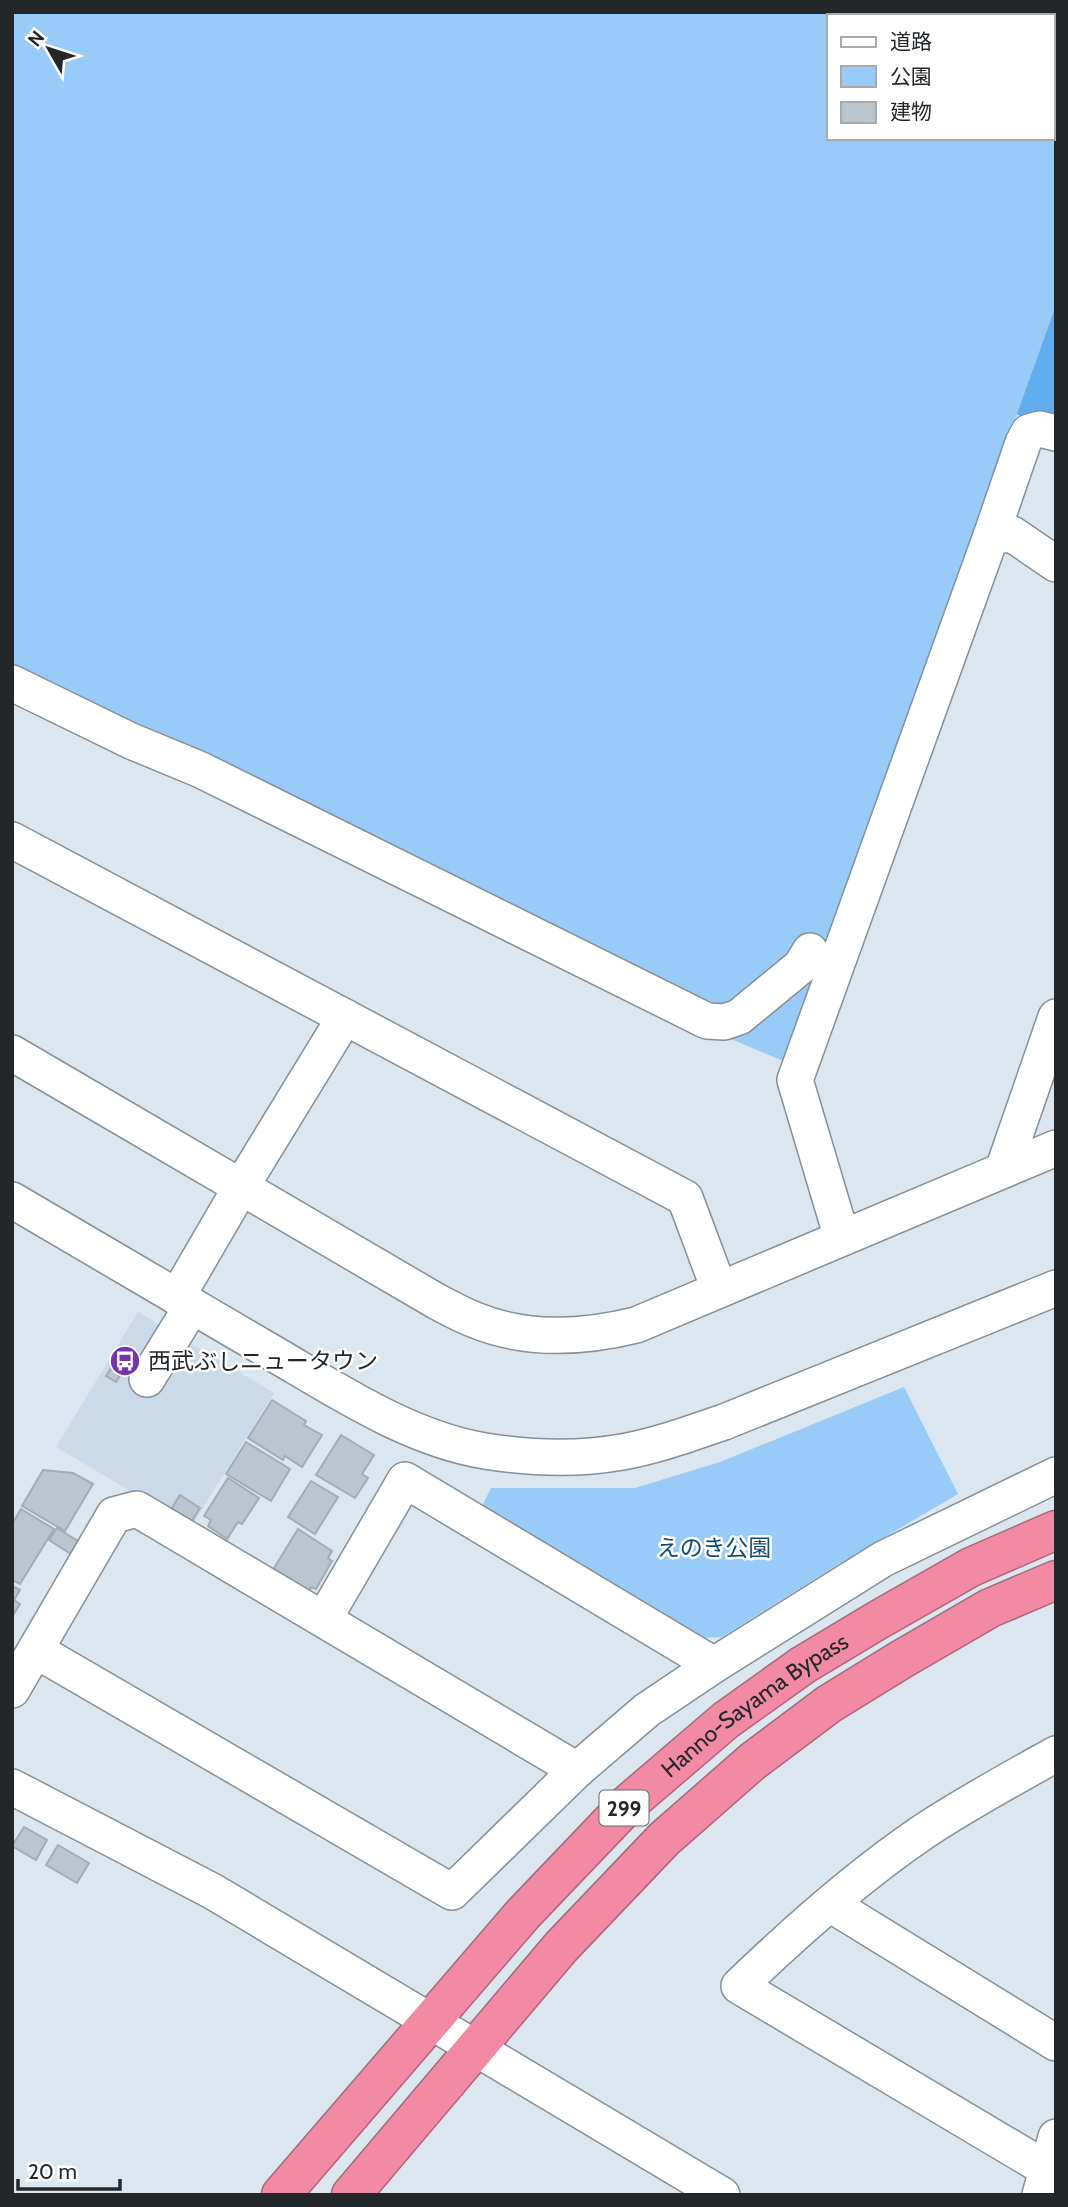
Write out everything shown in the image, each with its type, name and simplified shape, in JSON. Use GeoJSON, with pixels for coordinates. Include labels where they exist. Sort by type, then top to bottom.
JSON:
{"type":"FeatureCollection","features":[{"type":"Feature","properties":{"kind":"highway","name":"Hanno-Sayama Bypass"},"geometry":{"type":"LineString","coordinates":[[281,2195],[523,1914],[629,1804],[726,1720],[803,1665],[878,1620],[971,1567],[1056,1530]]}},
{"type":"Feature","properties":{"kind":"highway","name":"Hanno-Sayama Bypass"},"geometry":{"type":"LineString","coordinates":[[351,2195],[561,1947],[664,1839],[753,1761],[829,1704],[902,1659],[990,1608],[1056,1580]]}},
{"type":"Feature","properties":{"kind":"street"},"geometry":{"type":"LineString","coordinates":[[842,1238],[795,1080],[1023,443],[1029,432],[1040,429],[1056,433]]}},
{"type":"Feature","properties":{"kind":"street"},"geometry":{"type":"LineString","coordinates":[[991,536],[1012,534],[1056,564]]}},
{"type":"Feature","properties":{"kind":"street"},"geometry":{"type":"LineString","coordinates":[[12,683],[131,741],[201,770],[707,1021],[724,1022],[739,1017],[801,966],[810,951]]}},
{"type":"Feature","properties":{"kind":"street"},"geometry":{"type":"LineString","coordinates":[[12,840],[685,1198],[719,1289]]}},
{"type":"Feature","properties":{"kind":"street"},"geometry":{"type":"LineString","coordinates":[[147,1379],[241,1187],[345,1017]]}},
{"type":"Feature","properties":{"kind":"street"},"geometry":{"type":"LineString","coordinates":[[1003,1170],[1056,1017]]}},
{"type":"Feature","properties":{"kind":"street"},"geometry":{"type":"LineString","coordinates":[[12,1053],[436,1301],[477,1321],[518,1332],[557,1336],[602,1334],[636,1325],[1056,1148]]}},
{"type":"Feature","properties":{"kind":"street"},"geometry":{"type":"LineString","coordinates":[[12,1200],[363,1405],[443,1439],[483,1451],[532,1456],[576,1457],[622,1452],[671,1440],[724,1422],[1056,1289]]}},
{"type":"Feature","properties":{"kind":"street"},"geometry":{"type":"LineString","coordinates":[[37,1651],[452,1892],[577,1770],[647,1710],[883,1559],[1056,1475]]}},
{"type":"Feature","properties":{"kind":"street"},"geometry":{"type":"LineString","coordinates":[[324,1619],[405,1480],[714,1665]]}},
{"type":"Feature","properties":{"kind":"street"},"geometry":{"type":"LineString","coordinates":[[12,1690],[114,1515],[138,1509],[577,1770]]}},
{"type":"Feature","properties":{"kind":"street"},"geometry":{"type":"LineString","coordinates":[[1047,2167],[739,1986],[785,1941],[922,1833],[1056,1754]]}},
{"type":"Feature","properties":{"kind":"street"},"geometry":{"type":"LineString","coordinates":[[12,1787],[212,1891],[722,2195]]}},
{"type":"Feature","properties":{"kind":"street"},"geometry":{"type":"LineString","coordinates":[[830,1904],[1056,2043]]}},
{"type":"Feature","properties":{"kind":"shaded area"},"geometry":{"type":"Polygon","coordinates":[[[1056,305],[1056,439],[1017,414],[1056,305]]]}},
{"type":"Feature","properties":{"kind":"shaded area"},"geometry":{"type":"Polygon","coordinates":[[[138,1312],[274,1393],[191,1527],[56,1447],[138,1312]]]}},
{"type":"Feature","properties":{"kind":"green space"},"geometry":{"type":"Polygon","coordinates":[[[12,12],[1056,12],[1056,305],[783,1061],[698,1025],[12,691],[12,12]]]}},
{"type":"Feature","properties":{"kind":"green space","name":"えのき公園"},"geometry":{"type":"Polygon","coordinates":[[[904,1387],[958,1494],[722,1637],[701,1638],[481,1508],[491,1488],[635,1488],[720,1462],[904,1387]]]}},
{"type":"Feature","properties":{"kind":"building"},"geometry":{"type":"Polygon","coordinates":[[[125,1347],[135,1353],[116,1382],[106,1376],[125,1347]]]}},
{"type":"Feature","properties":{"kind":"building"},"geometry":{"type":"Polygon","coordinates":[[[272,1400],[306,1421],[304,1425],[322,1435],[302,1467],[285,1456],[283,1460],[248,1438],[272,1400]]]}},
{"type":"Feature","properties":{"kind":"building"},"geometry":{"type":"Polygon","coordinates":[[[341,1435],[374,1455],[362,1474],[368,1478],[355,1498],[316,1475],[341,1435]]]}},
{"type":"Feature","properties":{"kind":"building"},"geometry":{"type":"Polygon","coordinates":[[[246,1442],[290,1469],[271,1501],[226,1474],[246,1442]]]}},
{"type":"Feature","properties":{"kind":"building"},"geometry":{"type":"Polygon","coordinates":[[[43,1470],[73,1473],[93,1484],[65,1531],[22,1506],[43,1470]]]}},
{"type":"Feature","properties":{"kind":"building"},"geometry":{"type":"Polygon","coordinates":[[[228,1478],[259,1498],[242,1524],[238,1522],[227,1539],[208,1526],[211,1520],[204,1516],[228,1478]]]}},
{"type":"Feature","properties":{"kind":"building"},"geometry":{"type":"Polygon","coordinates":[[[311,1481],[338,1497],[315,1534],[288,1517],[311,1481]]]}},
{"type":"Feature","properties":{"kind":"building"},"geometry":{"type":"Polygon","coordinates":[[[180,1495],[200,1508],[190,1524],[170,1511],[180,1495]]]}},
{"type":"Feature","properties":{"kind":"building"},"geometry":{"type":"Polygon","coordinates":[[[21,1509],[54,1529],[20,1584],[12,1580],[12,1524],[21,1509]]]}},
{"type":"Feature","properties":{"kind":"building"},"geometry":{"type":"Polygon","coordinates":[[[57,1528],[78,1541],[71,1554],[49,1540],[57,1528]]]}},
{"type":"Feature","properties":{"kind":"building"},"geometry":{"type":"Polygon","coordinates":[[[298,1529],[332,1551],[328,1558],[332,1561],[316,1589],[311,1587],[309,1591],[273,1570],[298,1529]]]}},
{"type":"Feature","properties":{"kind":"building"},"geometry":{"type":"Polygon","coordinates":[[[12,1586],[20,1590],[14,1600],[20,1604],[12,1617],[12,1586]]]}},
{"type":"Feature","properties":{"kind":"building"},"geometry":{"type":"Polygon","coordinates":[[[24,1827],[47,1840],[36,1860],[12,1846],[24,1827]]]}},
{"type":"Feature","properties":{"kind":"building"},"geometry":{"type":"Polygon","coordinates":[[[58,1845],[89,1863],[77,1883],[46,1865],[58,1845]]]}},
{"type":"Feature","properties":{"kind":"place","name":"西武ぶしニュータウン"},"geometry":{"type":"Point","coordinates":[125,1361]}}]}
